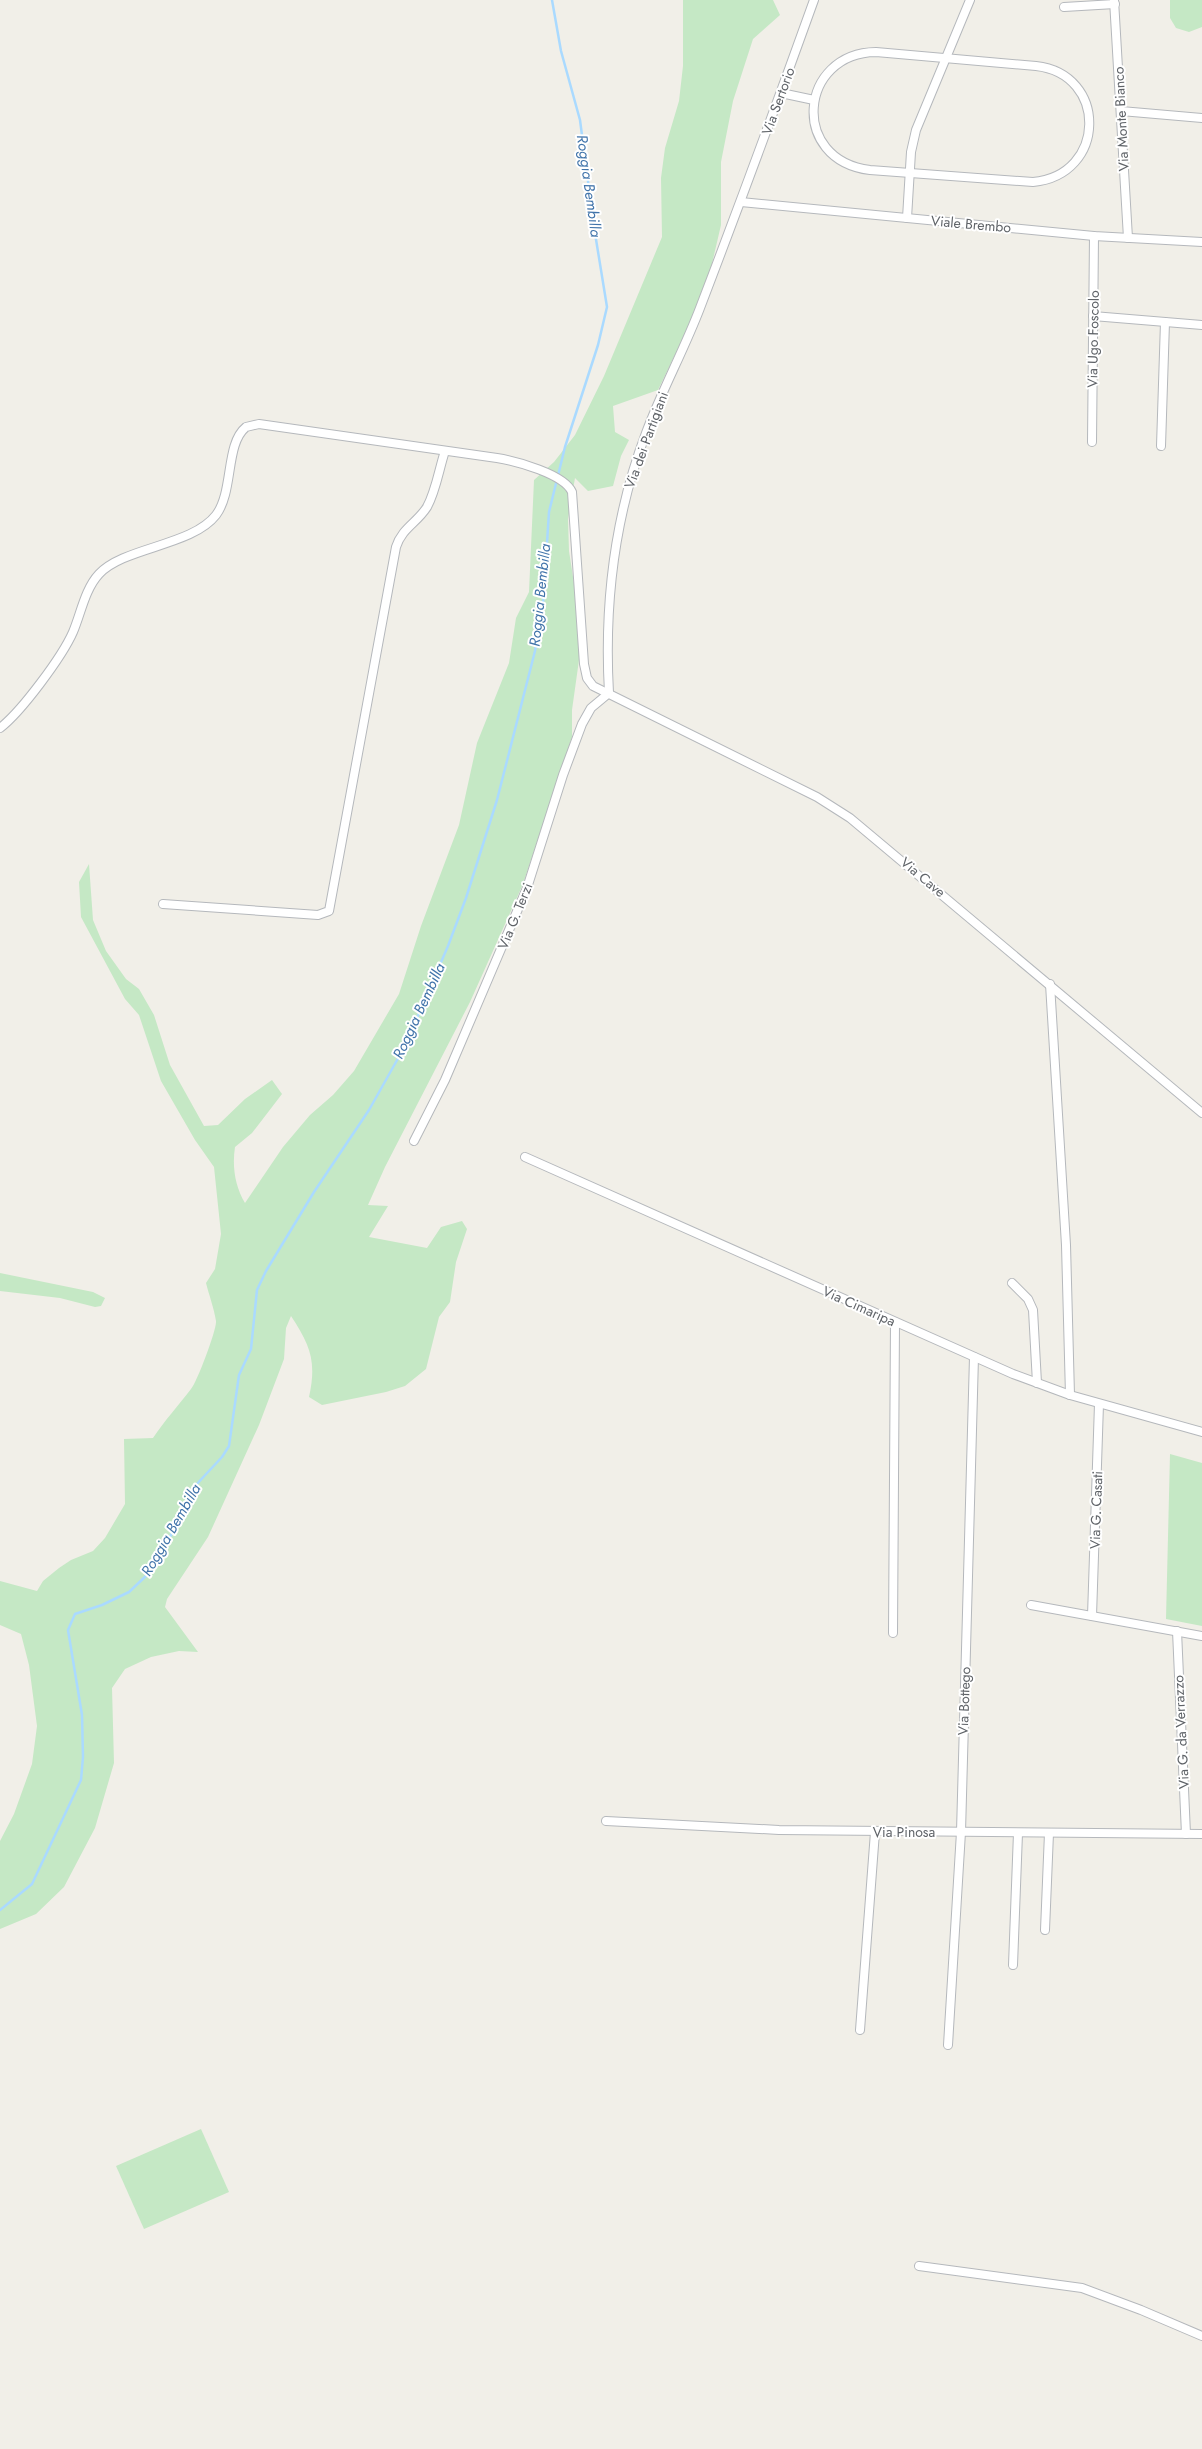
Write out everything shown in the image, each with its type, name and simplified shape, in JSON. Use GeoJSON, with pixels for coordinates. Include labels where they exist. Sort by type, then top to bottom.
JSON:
{"type":"FeatureCollection","features":[{"type":"Feature","properties":{"kind":"street","name":"Via Sertorio"},"geometry":{"type":"LineString","coordinates":[[741,202],[814,0]]}},
{"type":"Feature","properties":{"kind":"street"},"geometry":{"type":"LineString","coordinates":[[906,218],[916,130],[970,0]]}},
{"type":"Feature","properties":{"kind":"street"},"geometry":{"type":"LineString","coordinates":[[1064,7],[1115,2]]}},
{"type":"Feature","properties":{"kind":"street","name":"Via Monte Bianco"},"geometry":{"type":"LineString","coordinates":[[1115,2],[1128,238]]}},
{"type":"Feature","properties":{"kind":"street"},"geometry":{"type":"LineString","coordinates":[[876,52],[1042,66],[1061,73],[1073,83],[1086,104],[1090,122],[1089,138],[1072,166],[1063,174],[1046,180],[1022,182],[861,168],[838,159],[824,146],[815,130],[812,115],[814,100],[822,82],[831,70],[843,60],[857,54],[876,52]]}},
{"type":"Feature","properties":{"kind":"street"},"geometry":{"type":"LineString","coordinates":[[781,93],[814,100]]}},
{"type":"Feature","properties":{"kind":"street"},"geometry":{"type":"LineString","coordinates":[[1121,111],[1202,118]]}},
{"type":"Feature","properties":{"kind":"street","name":"Viale Brembo"},"geometry":{"type":"LineString","coordinates":[[741,202],[1094,236],[1202,242]]}},
{"type":"Feature","properties":{"kind":"street","name":"Via dei Partigiani"},"geometry":{"type":"LineString","coordinates":[[609,693],[608,617],[617,541],[627,495],[646,433],[694,323],[741,202]]}},
{"type":"Feature","properties":{"kind":"street","name":"Via Ugo Foscolo"},"geometry":{"type":"LineString","coordinates":[[1092,442],[1094,236]]}},
{"type":"Feature","properties":{"kind":"street"},"geometry":{"type":"LineString","coordinates":[[1093,316],[1202,325]]}},
{"type":"Feature","properties":{"kind":"street"},"geometry":{"type":"LineString","coordinates":[[1161,446],[1165,322]]}},
{"type":"Feature","properties":{"kind":"street"},"geometry":{"type":"LineString","coordinates":[[0,728],[25,701],[63,650],[73,632],[91,586],[99,574],[114,563],[197,530],[214,517],[225,498],[238,438],[246,427],[259,424],[445,451],[429,503],[422,514],[404,530],[396,547],[329,911],[318,915],[163,904]]}},
{"type":"Feature","properties":{"kind":"street","name":"Via Cave"},"geometry":{"type":"LineString","coordinates":[[445,451],[512,461],[552,476],[570,486],[573,494],[584,669],[593,686],[843,813],[1050,984],[1202,1113]]}},
{"type":"Feature","properties":{"kind":"street","name":"Via G. Terzi"},"geometry":{"type":"LineString","coordinates":[[414,1141],[445,1080],[516,915],[534,870],[563,775],[582,724],[591,708],[609,693]]}},
{"type":"Feature","properties":{"kind":"street"},"geometry":{"type":"LineString","coordinates":[[1050,984],[1066,1245],[1070,1395]]}},
{"type":"Feature","properties":{"kind":"street","name":"Via Cimaripa"},"geometry":{"type":"LineString","coordinates":[[526,1157],[974,1357],[1037,1383],[1099,1404],[1202,1432]]}},
{"type":"Feature","properties":{"kind":"street"},"geometry":{"type":"LineString","coordinates":[[1012,1283],[1028,1299],[1034,1313],[1037,1383]]}},
{"type":"Feature","properties":{"kind":"street"},"geometry":{"type":"LineString","coordinates":[[893,1633],[895,1322]]}},
{"type":"Feature","properties":{"kind":"street","name":"Via Bottego"},"geometry":{"type":"LineString","coordinates":[[948,2045],[961,1832],[974,1357]]}},
{"type":"Feature","properties":{"kind":"street","name":"Via G. Casati"},"geometry":{"type":"LineString","coordinates":[[1092,1616],[1099,1404]]}},
{"type":"Feature","properties":{"kind":"street"},"geometry":{"type":"LineString","coordinates":[[1031,1605],[1202,1636]]}},
{"type":"Feature","properties":{"kind":"street","name":"Via G. da Verrazzo"},"geometry":{"type":"LineString","coordinates":[[1176,1631],[1186,1834]]}},
{"type":"Feature","properties":{"kind":"street","name":"Via Pinosa"},"geometry":{"type":"LineString","coordinates":[[606,1821],[779,1830],[1202,1834]]}},
{"type":"Feature","properties":{"kind":"street"},"geometry":{"type":"LineString","coordinates":[[860,2030],[875,1832]]}},
{"type":"Feature","properties":{"kind":"street"},"geometry":{"type":"LineString","coordinates":[[1013,1965],[1018,1832]]}},
{"type":"Feature","properties":{"kind":"street"},"geometry":{"type":"LineString","coordinates":[[1045,1930],[1050,1833]]}},
{"type":"Feature","properties":{"kind":"street"},"geometry":{"type":"LineString","coordinates":[[919,2266],[1082,2288],[1202,2336]]}},
{"type":"Feature","properties":{"kind":"green space"},"geometry":{"type":"Polygon","coordinates":[[[683,0],[773,0],[780,15],[753,39],[733,101],[721,162],[721,225],[711,268],[696,311],[658,390],[613,406],[615,432],[629,440],[621,456],[613,486],[588,491],[575,478],[568,519],[569,551],[579,616],[579,660],[572,710],[572,737],[523,884],[470,1002],[385,1167],[368,1205],[388,1206],[369,1237],[427,1248],[441,1227],[462,1221],[467,1229],[456,1262],[450,1302],[439,1317],[426,1369],[405,1386],[386,1392],[322,1405],[309,1397],[312,1373],[310,1354],[303,1336],[291,1316],[286,1328],[284,1359],[259,1425],[208,1537],[167,1599],[165,1607],[198,1652],[179,1651],[151,1657],[125,1669],[112,1688],[114,1763],[95,1828],[64,1887],[36,1914],[0,1929],[0,1841],[14,1814],[32,1764],[37,1726],[29,1665],[21,1634],[0,1625],[0,1581],[37,1591],[43,1581],[59,1568],[71,1560],[93,1551],[105,1538],[125,1504],[124,1439],[153,1438],[194,1384],[202,1367],[216,1321],[206,1283],[215,1269],[221,1234],[214,1167],[195,1140],[161,1081],[139,1015],[125,999],[81,917],[79,882],[89,864],[93,920],[106,951],[126,979],[139,989],[154,1015],[170,1065],[204,1126],[218,1125],[245,1099],[272,1080],[282,1094],[252,1133],[235,1147],[235,1176],[245,1203],[283,1147],[310,1115],[333,1095],[354,1071],[399,994],[421,926],[459,825],[477,743],[509,663],[516,618],[529,592],[534,480],[554,462],[575,435],[604,376],[662,237],[661,178],[665,148],[679,101],[683,66],[683,0]]]}},
{"type":"Feature","properties":{"kind":"green space"},"geometry":{"type":"Polygon","coordinates":[[[1170,0],[1202,0],[1202,27],[1189,32],[1176,28],[1170,18],[1170,0]]]}},
{"type":"Feature","properties":{"kind":"green space"},"geometry":{"type":"Polygon","coordinates":[[[0,1273],[93,1292],[105,1298],[101,1306],[95,1307],[60,1298],[0,1291],[0,1273]]]}},
{"type":"Feature","properties":{"kind":"green space"},"geometry":{"type":"Polygon","coordinates":[[[1170,1454],[1202,1463],[1202,1626],[1166,1619],[1170,1454]]]}},
{"type":"Feature","properties":{"kind":"green space"},"geometry":{"type":"Polygon","coordinates":[[[201,2129],[229,2192],[144,2229],[116,2166],[201,2129]]]}},
{"type":"Feature","properties":{"kind":"waterway","name":"Roggia Bembilla"},"geometry":{"type":"LineString","coordinates":[[0,1910],[32,1884],[81,1780],[83,1757],[82,1715],[68,1630],[75,1614],[102,1605],[129,1592],[147,1575],[177,1525],[195,1486],[222,1457],[229,1446],[239,1375],[251,1349],[257,1290],[266,1271],[314,1192],[369,1110],[405,1046],[448,946],[466,898],[497,800],[535,651],[543,604],[549,512],[565,447],[598,345],[607,307],[580,120],[561,51],[552,0]]}}]}
